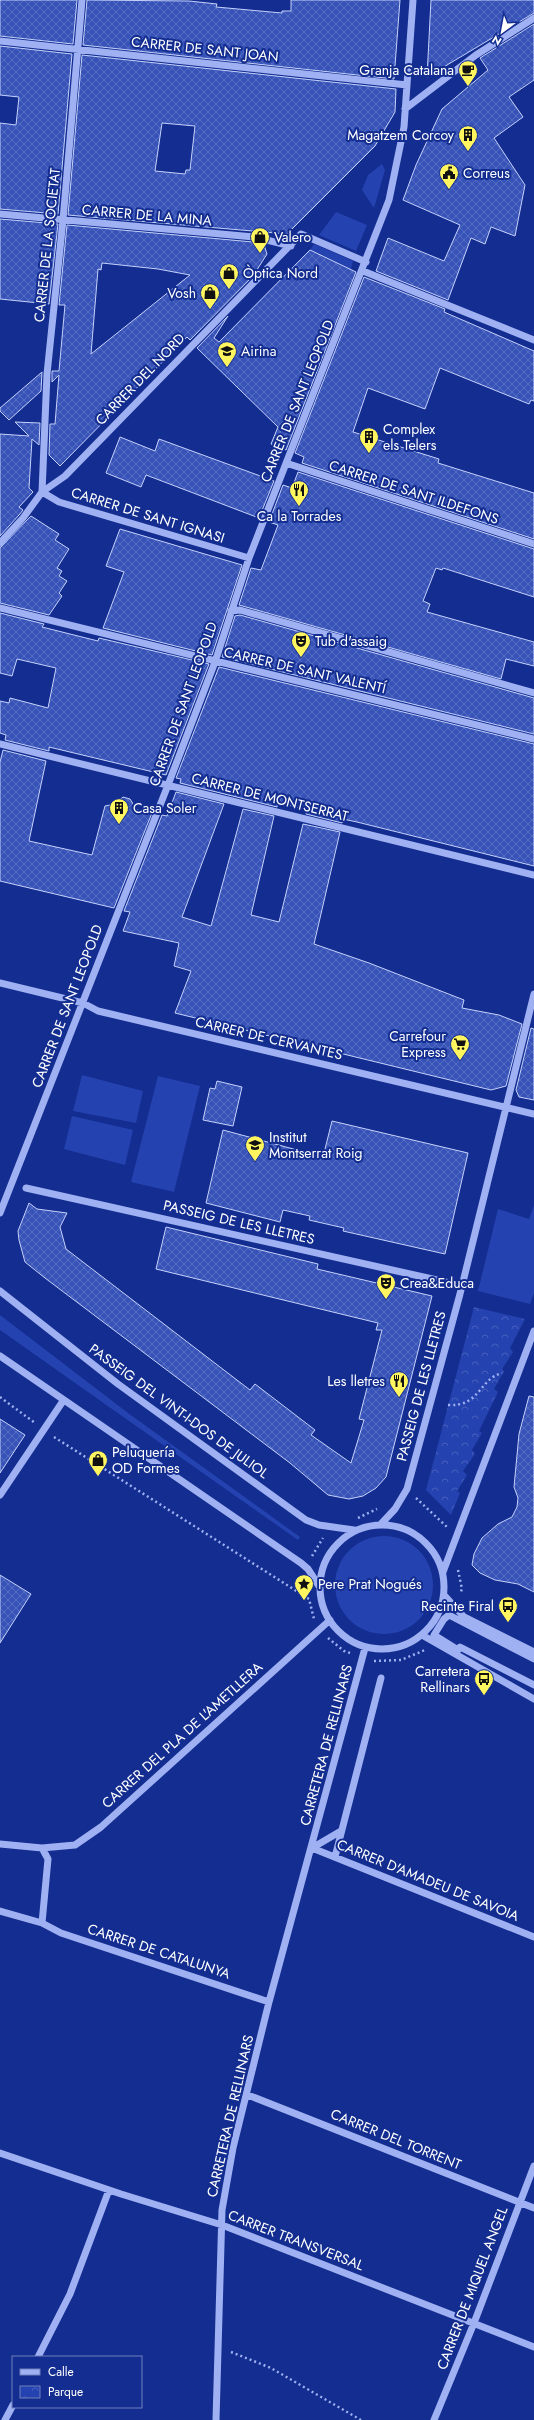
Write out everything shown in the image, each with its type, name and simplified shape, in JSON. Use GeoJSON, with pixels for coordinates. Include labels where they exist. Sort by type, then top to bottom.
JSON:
{"type":"FeatureCollection","features":[{"type":"Feature","properties":{"kind":"street","name":"CARRER DE LA SOCIETAT"},"geometry":{"type":"LineString","coordinates":[[42,492],[47,374],[64,220],[82,0]]}},
{"type":"Feature","properties":{"kind":"street","name":"CARRER DE SANT LEOPOLD"},"geometry":{"type":"LineString","coordinates":[[0,1213],[168,785],[215,662],[249,558],[363,271],[389,200],[399,159],[405,109],[413,0]]}},
{"type":"Feature","properties":{"kind":"street"},"geometry":{"type":"LineString","coordinates":[[405,109],[476,55],[534,18]]}},
{"type":"Feature","properties":{"kind":"street","name":"CARRER DE SANT JOAN"},"geometry":{"type":"LineString","coordinates":[[0,41],[77,48],[407,85]]}},
{"type":"Feature","properties":{"kind":"street","name":"CARRER DE LA MINA"},"geometry":{"type":"LineString","coordinates":[[0,214],[254,238],[291,246]]}},
{"type":"Feature","properties":{"kind":"street","name":"CARRER DEL NORD"},"geometry":{"type":"LineString","coordinates":[[0,543],[23,518],[42,492],[65,476],[189,347],[291,246],[301,234],[366,262]]}},
{"type":"Feature","properties":{"kind":"street"},"geometry":{"type":"LineString","coordinates":[[363,271],[534,340]]}},
{"type":"Feature","properties":{"kind":"street","name":"CARRER DE SANT ILDEFONS"},"geometry":{"type":"LineString","coordinates":[[286,463],[534,544]]}},
{"type":"Feature","properties":{"kind":"street","name":"CARRER DE SANT IGNASI"},"geometry":{"type":"LineString","coordinates":[[42,492],[59,502],[249,558]]}},
{"type":"Feature","properties":{"kind":"street","name":"CARRER DE SANT VALENTÍ"},"geometry":{"type":"LineString","coordinates":[[0,608],[215,662],[534,739]]}},
{"type":"Feature","properties":{"kind":"street"},"geometry":{"type":"LineString","coordinates":[[231,612],[240,610],[534,693]]}},
{"type":"Feature","properties":{"kind":"street","name":"CARRER DE MONTSERRAT"},"geometry":{"type":"LineString","coordinates":[[0,744],[534,875]]}},
{"type":"Feature","properties":{"kind":"street","name":"CARRER DE CERVANTES"},"geometry":{"type":"LineString","coordinates":[[0,983],[83,1003],[98,1011],[534,1114]]}},
{"type":"Feature","properties":{"kind":"street","name":"PASSEIG DE LES LLETRES"},"geometry":{"type":"LineString","coordinates":[[381,1524],[395,1509],[406,1489],[460,1294],[534,994]]}},
{"type":"Feature","properties":{"kind":"street","name":"PASSEIG DE LES LLETRES"},"geometry":{"type":"LineString","coordinates":[[26,1188],[446,1282]]}},
{"type":"Feature","properties":{"kind":"street","name":"PASSEIG DEL VINT-I-DOS DE JULIOL"},"geometry":{"type":"LineString","coordinates":[[0,1291],[118,1384],[306,1520],[319,1526],[354,1530]]}},
{"type":"Feature","properties":{"kind":"street"},"geometry":{"type":"LineString","coordinates":[[0,1356],[63,1401],[301,1563],[308,1569],[319,1586],[330,1620],[342,1634],[365,1648],[400,1647],[422,1635],[436,1619],[444,1595],[443,1572],[534,1331]]}},
{"type":"Feature","properties":{"kind":"street"},"geometry":{"type":"LineString","coordinates":[[0,1495],[63,1401]]}},
{"type":"Feature","properties":{"kind":"street"},"geometry":{"type":"LineString","coordinates":[[319,1586],[324,1562],[336,1543],[354,1530],[381,1524],[407,1531],[427,1545],[443,1572]]}},
{"type":"Feature","properties":{"kind":"street"},"geometry":{"type":"LineString","coordinates":[[444,1595],[464,1617],[534,1652]]}},
{"type":"Feature","properties":{"kind":"street"},"geometry":{"type":"LineString","coordinates":[[534,1659],[449,1616],[444,1619],[434,1635],[458,1650],[460,1646],[534,1685]]}},
{"type":"Feature","properties":{"kind":"street","name":"CARRER DEL PLA DE L'AMETLLERA"},"geometry":{"type":"LineString","coordinates":[[0,1844],[42,1848],[75,1845],[102,1827],[330,1620]]}},
{"type":"Feature","properties":{"kind":"street"},"geometry":{"type":"LineString","coordinates":[[422,1635],[534,1699]]}},
{"type":"Feature","properties":{"kind":"street","name":"CARRETERA DE RELLINARS"},"geometry":{"type":"LineString","coordinates":[[216,2420],[222,2210],[233,2148],[248,2095],[269,2002],[365,1648]]}},
{"type":"Feature","properties":{"kind":"street"},"geometry":{"type":"LineString","coordinates":[[334,1857],[381,1678]]}},
{"type":"Feature","properties":{"kind":"street","name":"CARRETERA DE RELLINARS"},"geometry":{"type":"LineString","coordinates":[[312,1848],[341,1831]]}},
{"type":"Feature","properties":{"kind":"street"},"geometry":{"type":"LineString","coordinates":[[42,1848],[48,1859],[42,1923]]}},
{"type":"Feature","properties":{"kind":"street","name":"CARRER D'AMADEU DE SAVOIA"},"geometry":{"type":"LineString","coordinates":[[312,1848],[534,1937]]}},
{"type":"Feature","properties":{"kind":"street","name":"CARRER DE CATALUNYA"},"geometry":{"type":"LineString","coordinates":[[0,1911],[42,1923],[61,1933],[269,2002]]}},
{"type":"Feature","properties":{"kind":"street","name":"CARRER DEL TORRENT"},"geometry":{"type":"LineString","coordinates":[[248,2095],[534,2208]]}},
{"type":"Feature","properties":{"kind":"street","name":"CARRER TRANSVERSAL"},"geometry":{"type":"LineString","coordinates":[[0,2153],[109,2190],[222,2225],[474,2323],[534,2348]]}},
{"type":"Feature","properties":{"kind":"street","name":"CARRER DE MIQUEL ANGEL"},"geometry":{"type":"LineString","coordinates":[[434,2420],[474,2323],[534,2166]]}},
{"type":"Feature","properties":{"kind":"street"},"geometry":{"type":"LineString","coordinates":[[39,2356],[70,2294],[109,2190]]}},
{"type":"Feature","properties":{"kind":"street"},"geometry":{"type":"LineString","coordinates":[[5,2420],[12,2407]]}},
{"type":"Feature","properties":{"kind":"path"},"geometry":{"type":"LineString","coordinates":[[448,1405],[456,1405],[472,1400],[491,1378],[502,1373]]}},
{"type":"Feature","properties":{"kind":"path"},"geometry":{"type":"LineString","coordinates":[[231,2352],[271,2368],[362,2420]]}},
{"type":"Feature","properties":{"kind":"green space"},"geometry":{"type":"Polygon","coordinates":[[[382,164],[385,170],[374,208],[362,190],[368,175],[382,164]]]}},
{"type":"Feature","properties":{"kind":"green space"},"geometry":{"type":"Polygon","coordinates":[[[336,212],[367,225],[356,251],[319,235],[336,212]]]}},
{"type":"Feature","properties":{"kind":"green space"},"geometry":{"type":"Polygon","coordinates":[[[314,244],[353,261],[351,269],[310,250],[314,244]]]}},
{"type":"Feature","properties":{"kind":"green space"},"geometry":{"type":"Polygon","coordinates":[[[82,1075],[143,1091],[136,1123],[73,1111],[82,1075]]]}},
{"type":"Feature","properties":{"kind":"green space"},"geometry":{"type":"Polygon","coordinates":[[[158,1076],[200,1086],[174,1192],[131,1182],[158,1076]]]}},
{"type":"Feature","properties":{"kind":"green space"},"geometry":{"type":"Polygon","coordinates":[[[72,1116],[133,1130],[125,1165],[64,1149],[72,1116]]]}},
{"type":"Feature","properties":{"kind":"green space"},"geometry":{"type":"Polygon","coordinates":[[[534,1205],[534,1293],[530,1304],[478,1291],[498,1209],[529,1219],[534,1205]]]}},
{"type":"Feature","properties":{"kind":"green space"},"geometry":{"type":"Polygon","coordinates":[[[474,1307],[525,1319],[510,1348],[513,1352],[502,1369],[504,1371],[494,1389],[498,1392],[479,1431],[482,1433],[472,1450],[475,1454],[463,1471],[467,1475],[457,1491],[460,1493],[451,1515],[426,1490],[474,1307]]]}},
{"type":"Feature","properties":{"kind":"green space"},"geometry":{"type":"Polygon","coordinates":[[[0,1315],[128,1413],[300,1537],[298,1540],[0,1330],[0,1315]]]}},
{"type":"Feature","properties":{"kind":"green space"},"geometry":{"type":"Polygon","coordinates":[[[384,1536],[403,1540],[419,1550],[429,1566],[433,1585],[429,1604],[419,1620],[403,1630],[384,1634],[365,1630],[349,1620],[339,1604],[335,1585],[339,1566],[349,1550],[365,1540],[384,1536]]]}},
{"type":"Feature","properties":{"kind":"building"},"geometry":{"type":"Polygon","coordinates":[[[0,0],[77,0],[73,44],[0,36],[0,0]]]}},
{"type":"Feature","properties":{"kind":"building"},"geometry":{"type":"Polygon","coordinates":[[[87,0],[189,1],[217,4],[216,7],[282,13],[282,11],[291,11],[291,0],[400,0],[394,79],[83,45],[87,0]]]}},
{"type":"Feature","properties":{"kind":"building"},"geometry":{"type":"Polygon","coordinates":[[[431,0],[534,0],[534,13],[427,77],[431,0]]]}},
{"type":"Feature","properties":{"kind":"building"},"geometry":{"type":"Polygon","coordinates":[[[534,24],[534,80],[509,97],[523,117],[494,138],[525,185],[515,236],[491,227],[485,244],[471,238],[448,300],[376,271],[388,238],[444,261],[460,225],[403,200],[416,165],[442,109],[488,70],[480,58],[534,24]]]}},
{"type":"Feature","properties":{"kind":"building"},"geometry":{"type":"Polygon","coordinates":[[[0,46],[72,54],[58,214],[0,209],[0,123],[16,125],[19,97],[0,95],[0,46]]]}},
{"type":"Feature","properties":{"kind":"building"},"geometry":{"type":"Polygon","coordinates":[[[82,55],[396,89],[395,112],[375,146],[287,234],[68,215],[82,55]],[[162,123],[155,171],[185,174],[186,170],[190,170],[195,126],[162,123]]]}},
{"type":"Feature","properties":{"kind":"building"},"geometry":{"type":"Polygon","coordinates":[[[0,219],[58,224],[49,304],[0,299],[0,219]]]}},
{"type":"Feature","properties":{"kind":"building"},"geometry":{"type":"Polygon","coordinates":[[[67,225],[253,242],[264,245],[267,254],[253,276],[190,340],[187,337],[60,466],[49,455],[50,424],[55,424],[59,375],[52,382],[52,371],[59,371],[65,305],[59,305],[67,225]],[[102,263],[101,270],[98,269],[91,354],[190,275],[158,269],[102,263]]]}},
{"type":"Feature","properties":{"kind":"building"},"geometry":{"type":"Polygon","coordinates":[[[310,250],[356,272],[286,450],[271,444],[278,427],[197,348],[228,316],[214,338],[219,342],[310,250]]]}},
{"type":"Feature","properties":{"kind":"building"},"geometry":{"type":"Polygon","coordinates":[[[364,277],[445,309],[444,312],[534,351],[534,401],[531,400],[529,404],[440,368],[425,409],[368,388],[353,432],[439,459],[438,463],[534,493],[534,539],[302,463],[304,457],[295,453],[364,277]]]}},
{"type":"Feature","properties":{"kind":"building"},"geometry":{"type":"Polygon","coordinates":[[[42,372],[41,391],[9,420],[0,411],[0,408],[42,372]]]}},
{"type":"Feature","properties":{"kind":"building"},"geometry":{"type":"Polygon","coordinates":[[[15,422],[40,423],[39,445],[32,439],[29,488],[33,492],[19,507],[23,510],[0,536],[0,434],[29,436],[15,422]]]}},
{"type":"Feature","properties":{"kind":"building"},"geometry":{"type":"Polygon","coordinates":[[[120,437],[155,451],[159,439],[274,481],[259,518],[146,475],[141,487],[106,473],[120,437]]]}},
{"type":"Feature","properties":{"kind":"building"},"geometry":{"type":"Polygon","coordinates":[[[298,472],[534,549],[534,597],[443,568],[442,570],[436,568],[423,601],[430,604],[427,612],[534,642],[534,666],[506,659],[501,679],[239,605],[251,568],[261,570],[278,525],[269,522],[283,485],[292,488],[298,472]]]}},
{"type":"Feature","properties":{"kind":"building"},"geometry":{"type":"Polygon","coordinates":[[[31,516],[59,534],[55,540],[69,549],[57,568],[62,571],[59,576],[67,581],[59,593],[62,596],[49,615],[0,603],[0,548],[31,516]]]}},
{"type":"Feature","properties":{"kind":"building"},"geometry":{"type":"Polygon","coordinates":[[[120,529],[242,565],[212,655],[103,628],[124,572],[106,566],[120,529]]]}},
{"type":"Feature","properties":{"kind":"building"},"geometry":{"type":"Polygon","coordinates":[[[0,613],[44,624],[42,627],[98,641],[99,638],[209,664],[166,775],[49,747],[49,751],[5,740],[6,735],[0,733],[0,701],[9,703],[10,698],[48,708],[56,668],[17,659],[12,676],[0,673],[0,613]]]}},
{"type":"Feature","properties":{"kind":"building"},"geometry":{"type":"Polygon","coordinates":[[[240,615],[534,698],[534,734],[222,657],[235,616],[240,615]]]}},
{"type":"Feature","properties":{"kind":"building"},"geometry":{"type":"Polygon","coordinates":[[[219,667],[534,744],[534,866],[357,822],[343,819],[342,823],[306,814],[306,810],[278,802],[277,807],[180,783],[181,779],[176,778],[219,667]]]}},
{"type":"Feature","properties":{"kind":"building"},"geometry":{"type":"Polygon","coordinates":[[[3,750],[46,761],[29,841],[92,855],[105,806],[115,804],[123,797],[130,799],[137,810],[152,813],[114,908],[0,881],[0,762],[3,750]]]}},
{"type":"Feature","properties":{"kind":"building"},"geometry":{"type":"Polygon","coordinates":[[[176,792],[224,804],[182,917],[211,926],[243,809],[274,816],[251,915],[279,922],[303,824],[340,832],[314,944],[369,963],[464,1000],[462,1008],[499,1015],[522,1024],[506,1086],[491,1090],[175,1013],[191,971],[174,966],[179,943],[123,931],[130,912],[124,911],[162,815],[167,816],[176,792]]]}},
{"type":"Feature","properties":{"kind":"building"},"geometry":{"type":"Polygon","coordinates":[[[531,1028],[534,1029],[534,1100],[519,1097],[516,1090],[531,1028]]]}},
{"type":"Feature","properties":{"kind":"building"},"geometry":{"type":"Polygon","coordinates":[[[217,1081],[242,1087],[233,1126],[203,1120],[210,1088],[215,1089],[217,1081]]]}},
{"type":"Feature","properties":{"kind":"building"},"geometry":{"type":"Polygon","coordinates":[[[332,1121],[468,1153],[445,1254],[343,1231],[344,1228],[309,1220],[310,1216],[283,1210],[280,1222],[206,1203],[223,1130],[323,1157],[332,1121]]]}},
{"type":"Feature","properties":{"kind":"building"},"geometry":{"type":"Polygon","coordinates":[[[29,1203],[37,1209],[67,1213],[60,1227],[66,1249],[250,1390],[255,1384],[315,1430],[311,1435],[351,1463],[364,1420],[359,1419],[382,1330],[376,1330],[378,1323],[156,1269],[166,1227],[318,1264],[317,1269],[432,1296],[386,1477],[376,1488],[363,1496],[349,1499],[328,1495],[290,1463],[45,1278],[25,1262],[19,1240],[18,1231],[29,1203]]]}},
{"type":"Feature","properties":{"kind":"building"},"geometry":{"type":"Polygon","coordinates":[[[529,1396],[534,1397],[534,1592],[518,1584],[495,1580],[480,1573],[472,1565],[474,1554],[482,1538],[498,1524],[512,1517],[517,1507],[518,1498],[514,1487],[519,1434],[529,1396]]]}},
{"type":"Feature","properties":{"kind":"building"},"geometry":{"type":"Polygon","coordinates":[[[0,1419],[25,1435],[0,1473],[0,1419]]]}},
{"type":"Feature","properties":{"kind":"building"},"geometry":{"type":"Polygon","coordinates":[[[0,1575],[31,1594],[0,1643],[0,1575]]]}},
{"type":"Feature","properties":{"kind":"place","name":"Granja Catalana"},"geometry":{"type":"Point","coordinates":[468,87]}},
{"type":"Feature","properties":{"kind":"place","name":"Magatzem Corcoy"},"geometry":{"type":"Point","coordinates":[468,152]}},
{"type":"Feature","properties":{"kind":"place","name":"Correus"},"geometry":{"type":"Point","coordinates":[449,190]}},
{"type":"Feature","properties":{"kind":"place","name":"Valero"},"geometry":{"type":"Point","coordinates":[260,254]}},
{"type":"Feature","properties":{"kind":"place","name":"Òptica Nord"},"geometry":{"type":"Point","coordinates":[229,290]}},
{"type":"Feature","properties":{"kind":"place","name":"Vosh"},"geometry":{"type":"Point","coordinates":[210,310]}},
{"type":"Feature","properties":{"kind":"place","name":"Airina"},"geometry":{"type":"Point","coordinates":[227,368]}},
{"type":"Feature","properties":{"kind":"place","name":"Complex els Telers"},"geometry":{"type":"Point","coordinates":[369,454]}},
{"type":"Feature","properties":{"kind":"place","name":"Ca la Torrades"},"geometry":{"type":"Point","coordinates":[299,507]}},
{"type":"Feature","properties":{"kind":"place","name":"Tub d'assaig"},"geometry":{"type":"Point","coordinates":[301,658]}},
{"type":"Feature","properties":{"kind":"place","name":"Casa Soler"},"geometry":{"type":"Point","coordinates":[119,825]}},
{"type":"Feature","properties":{"kind":"place","name":"Carrefour Express"},"geometry":{"type":"Point","coordinates":[460,1061]}},
{"type":"Feature","properties":{"kind":"place","name":"Institut Montserrat Roig"},"geometry":{"type":"Point","coordinates":[255,1162]}},
{"type":"Feature","properties":{"kind":"place","name":"Crea&Educa"},"geometry":{"type":"Point","coordinates":[386,1300]}},
{"type":"Feature","properties":{"kind":"place","name":"Les lletres"},"geometry":{"type":"Point","coordinates":[399,1398]}},
{"type":"Feature","properties":{"kind":"place","name":"Peluquería OD Formes"},"geometry":{"type":"Point","coordinates":[98,1477]}},
{"type":"Feature","properties":{"kind":"place","name":"Pere Prat Nogués"},"geometry":{"type":"Point","coordinates":[304,1601]}},
{"type":"Feature","properties":{"kind":"place","name":"Recinte Firal"},"geometry":{"type":"Point","coordinates":[508,1623]}},
{"type":"Feature","properties":{"kind":"place","name":"Carretera Rellinars"},"geometry":{"type":"Point","coordinates":[484,1696]}}]}
